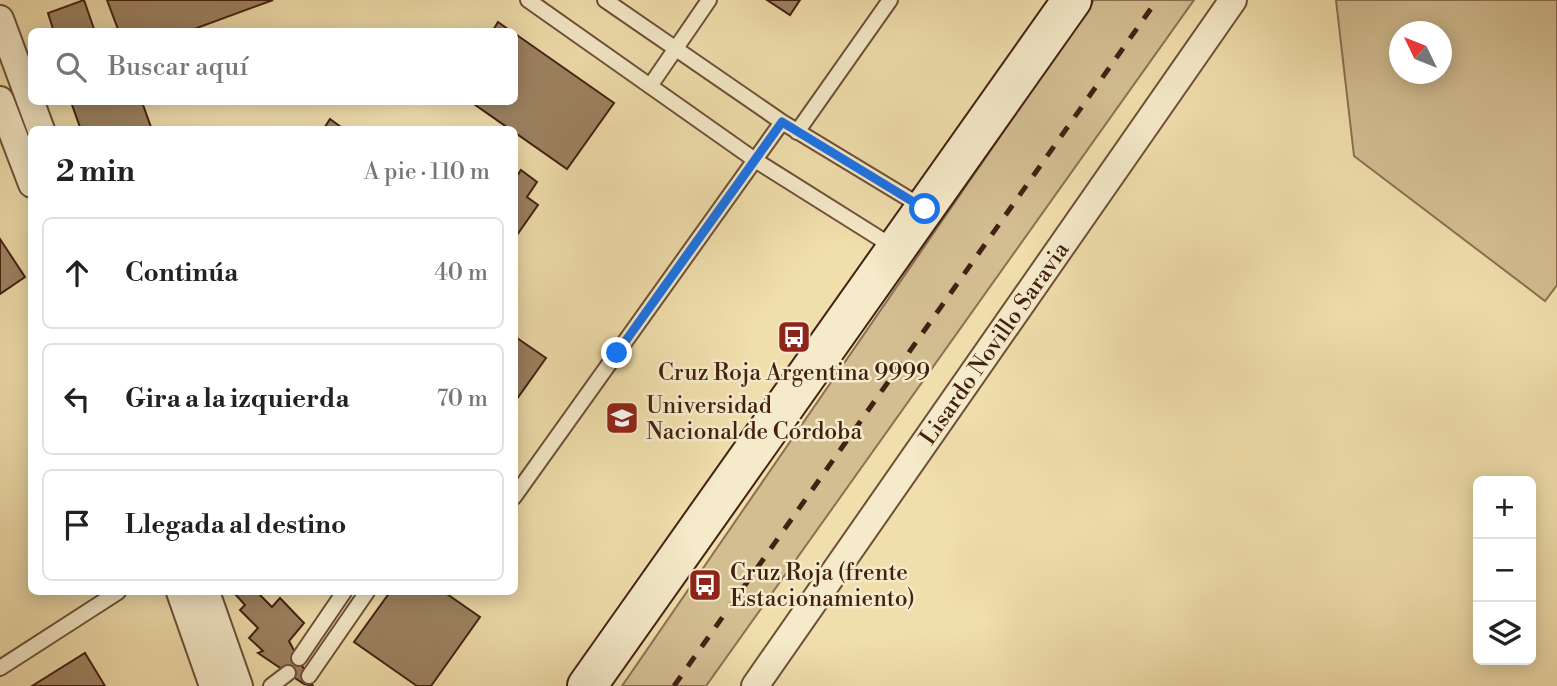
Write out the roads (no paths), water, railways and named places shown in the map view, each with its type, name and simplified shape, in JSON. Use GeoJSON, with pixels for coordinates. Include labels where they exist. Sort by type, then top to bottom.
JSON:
{"type":"FeatureCollection","features":[{"type":"Feature","properties":{"kind":"main road"},"geometry":{"type":"LineString","coordinates":[[587,686],[1072,0]]}},
{"type":"Feature","properties":{"kind":"street","name":"Lisardo Novillo Saravia"},"geometry":{"type":"LineString","coordinates":[[755,686],[1233,0]]}},
{"type":"Feature","properties":{"kind":"street"},"geometry":{"type":"LineString","coordinates":[[0,19],[28,95]]}},
{"type":"Feature","properties":{"kind":"street"},"geometry":{"type":"LineString","coordinates":[[0,100],[28,174]]}},
{"type":"Feature","properties":{"kind":"street"},"geometry":{"type":"LineString","coordinates":[[32,105],[40,126]]}},
{"type":"Feature","properties":{"kind":"street"},"geometry":{"type":"LineString","coordinates":[[181,595],[213,686]]}},
{"type":"Feature","properties":{"kind":"street"},"geometry":{"type":"LineString","coordinates":[[207,595],[239,686]]}},
{"type":"Feature","properties":{"kind":"lane"},"geometry":{"type":"LineString","coordinates":[[528,0],[755,160],[897,249]]}},
{"type":"Feature","properties":{"kind":"lane"},"geometry":{"type":"LineString","coordinates":[[605,0],[797,132],[925,209]]}},
{"type":"Feature","properties":{"kind":"lane"},"geometry":{"type":"LineString","coordinates":[[650,86],[709,0]]}},
{"type":"Feature","properties":{"kind":"lane"},"geometry":{"type":"LineString","coordinates":[[797,132],[890,0]]}},
{"type":"Feature","properties":{"kind":"lane"},"geometry":{"type":"LineString","coordinates":[[518,491],[782,122]]}},
{"type":"Feature","properties":{"kind":"lane"},"geometry":{"type":"LineString","coordinates":[[0,668],[113,595]]}},
{"type":"Feature","properties":{"kind":"lane"},"geometry":{"type":"LineString","coordinates":[[299,658],[342,595]]}},
{"type":"Feature","properties":{"kind":"lane"},"geometry":{"type":"LineString","coordinates":[[305,682],[365,595]]}},
{"type":"Feature","properties":{"kind":"lane"},"geometry":{"type":"LineString","coordinates":[[271,686],[288,673]]}},
{"type":"Feature","properties":{"kind":"railway"},"geometry":{"type":"LineString","coordinates":[[674,686],[1157,0]]}},
{"type":"Feature","properties":{"kind":"place","name":"Cruz Roja Argentina 9999"},"geometry":{"type":"Point","coordinates":[794,337]}},
{"type":"Feature","properties":{"kind":"place","name":"Universidad Nacional de Córdoba"},"geometry":{"type":"Point","coordinates":[622,418]}},
{"type":"Feature","properties":{"kind":"place","name":"Cruz Roja (frente Estacionamiento)"},"geometry":{"type":"Point","coordinates":[705,585]}}]}
